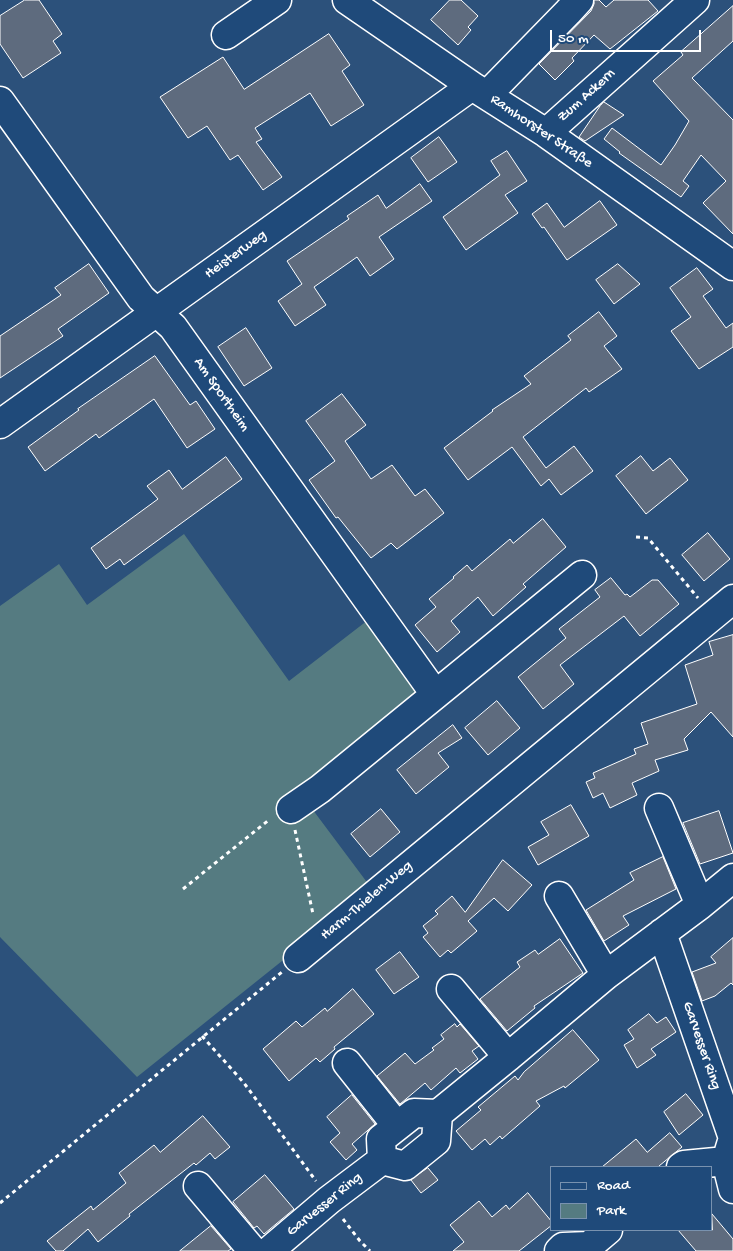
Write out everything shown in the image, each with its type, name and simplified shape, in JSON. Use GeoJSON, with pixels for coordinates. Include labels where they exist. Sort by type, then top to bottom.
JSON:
{"type":"FeatureCollection","features":[{"type":"Feature","properties":{"kind":"street"},"geometry":{"type":"LineString","coordinates":[[226,34],[277,0]]}},
{"type":"Feature","properties":{"kind":"street","name":"Ramhorster Straße"},"geometry":{"type":"LineString","coordinates":[[347,0],[546,133],[733,266]]}},
{"type":"Feature","properties":{"kind":"street","name":"Heisterweg"},"geometry":{"type":"LineString","coordinates":[[0,424],[156,312],[479,90],[568,12],[579,0]]}},
{"type":"Feature","properties":{"kind":"street","name":"Zum Ackern"},"geometry":{"type":"LineString","coordinates":[[546,133],[694,0]]}},
{"type":"Feature","properties":{"kind":"street","name":"Am Sportheim"},"geometry":{"type":"LineString","coordinates":[[0,101],[141,298],[173,327],[436,694]]}},
{"type":"Feature","properties":{"kind":"street"},"geometry":{"type":"LineString","coordinates":[[291,810],[320,789],[582,575]]}},
{"type":"Feature","properties":{"kind":"street","name":"Harm-Thielen-Weg"},"geometry":{"type":"LineString","coordinates":[[298,958],[723,607]]}},
{"type":"Feature","properties":{"kind":"street"},"geometry":{"type":"LineString","coordinates":[[659,808],[700,905]]}},
{"type":"Feature","properties":{"kind":"street"},"geometry":{"type":"LineString","coordinates":[[438,1114],[436,1141],[405,1166],[382,1160],[381,1140],[397,1126],[414,1113],[438,1114],[606,975],[733,878]]}},
{"type":"Feature","properties":{"kind":"street"},"geometry":{"type":"LineString","coordinates":[[559,896],[606,975]]}},
{"type":"Feature","properties":{"kind":"street","name":"Garvesser Ring"},"geometry":{"type":"LineString","coordinates":[[662,933],[733,1138],[726,1161],[733,1189]]}},
{"type":"Feature","properties":{"kind":"street"},"geometry":{"type":"LineString","coordinates":[[451,989],[508,1057]]}},
{"type":"Feature","properties":{"kind":"street"},"geometry":{"type":"LineString","coordinates":[[347,1063],[397,1126]]}},
{"type":"Feature","properties":{"kind":"street","name":"Garvesser Ring"},"geometry":{"type":"LineString","coordinates":[[269,1251],[329,1200],[382,1160]]}},
{"type":"Feature","properties":{"kind":"street"},"geometry":{"type":"LineString","coordinates":[[682,1166],[726,1161]]}},
{"type":"Feature","properties":{"kind":"street"},"geometry":{"type":"LineString","coordinates":[[198,1186],[253,1251]]}},
{"type":"Feature","properties":{"kind":"street"},"geometry":{"type":"LineString","coordinates":[[559,1251],[564,1247],[595,1242]]}},
{"type":"Feature","properties":{"kind":"path"},"geometry":{"type":"LineString","coordinates":[[636,536],[648,538],[723,607]]}},
{"type":"Feature","properties":{"kind":"path"},"geometry":{"type":"LineString","coordinates":[[183,889],[274,816],[291,810],[319,941]]}},
{"type":"Feature","properties":{"kind":"path"},"geometry":{"type":"LineString","coordinates":[[0,1203],[298,958]]}},
{"type":"Feature","properties":{"kind":"path"},"geometry":{"type":"LineString","coordinates":[[202,1036],[244,1083],[329,1200],[360,1241],[370,1251]]}},
{"type":"Feature","properties":{"kind":"green space"},"geometry":{"type":"Polygon","coordinates":[[[184,534],[289,681],[368,620],[418,693],[298,790],[372,889],[137,1077],[0,937],[0,606],[59,564],[87,605],[184,534]]]}},
{"type":"Feature","properties":{"kind":"building"},"geometry":{"type":"Polygon","coordinates":[[[25,0],[39,0],[62,34],[53,41],[61,53],[23,78],[0,44],[0,16],[25,0]]]}},
{"type":"Feature","properties":{"kind":"building"},"geometry":{"type":"Polygon","coordinates":[[[450,0],[461,0],[478,16],[468,27],[471,30],[458,45],[431,20],[450,0]]]}},
{"type":"Feature","properties":{"kind":"building"},"geometry":{"type":"Polygon","coordinates":[[[594,0],[599,0],[606,7],[614,0],[648,0],[658,11],[610,49],[594,35],[572,58],[574,61],[555,80],[539,64],[591,11],[594,0]]]}},
{"type":"Feature","properties":{"kind":"building"},"geometry":{"type":"Polygon","coordinates":[[[733,6],[733,41],[692,78],[733,120],[733,234],[703,203],[726,181],[701,155],[683,181],[689,186],[681,197],[619,153],[604,139],[612,128],[661,165],[689,121],[653,81],[683,55],[681,52],[733,6]]]}},
{"type":"Feature","properties":{"kind":"building"},"geometry":{"type":"Polygon","coordinates":[[[329,34],[350,65],[342,71],[364,105],[331,126],[310,93],[255,128],[262,139],[256,142],[282,177],[263,190],[238,155],[230,160],[207,126],[188,138],[160,97],[223,57],[244,89],[329,34]]]}},
{"type":"Feature","properties":{"kind":"building"},"geometry":{"type":"Polygon","coordinates":[[[604,102],[624,115],[585,141],[579,137],[604,102]]]}},
{"type":"Feature","properties":{"kind":"building"},"geometry":{"type":"Polygon","coordinates":[[[439,137],[457,162],[428,182],[411,158],[439,137]]]}},
{"type":"Feature","properties":{"kind":"building"},"geometry":{"type":"Polygon","coordinates":[[[507,151],[527,181],[505,195],[518,213],[466,250],[443,217],[500,175],[491,161],[507,151]]]}},
{"type":"Feature","properties":{"kind":"building"},"geometry":{"type":"Polygon","coordinates":[[[420,184],[432,201],[379,237],[394,259],[370,276],[357,257],[314,287],[326,305],[295,326],[278,301],[302,284],[287,261],[349,219],[347,216],[378,195],[386,208],[420,184]]]}},
{"type":"Feature","properties":{"kind":"building"},"geometry":{"type":"Polygon","coordinates":[[[600,201],[617,225],[567,260],[544,227],[542,228],[532,214],[547,203],[564,227],[600,201]]]}},
{"type":"Feature","properties":{"kind":"building"},"geometry":{"type":"Polygon","coordinates":[[[89,264],[109,293],[58,329],[63,336],[0,378],[0,336],[61,295],[55,288],[89,264]]]}},
{"type":"Feature","properties":{"kind":"building"},"geometry":{"type":"Polygon","coordinates":[[[618,264],[640,284],[614,304],[596,280],[618,264]]]}},
{"type":"Feature","properties":{"kind":"building"},"geometry":{"type":"Polygon","coordinates":[[[697,268],[713,289],[703,296],[726,328],[733,323],[733,347],[699,369],[671,331],[691,317],[670,288],[697,268]]]}},
{"type":"Feature","properties":{"kind":"building"},"geometry":{"type":"Polygon","coordinates":[[[599,312],[617,336],[604,346],[622,369],[589,392],[586,388],[523,437],[546,468],[574,446],[593,471],[561,495],[549,479],[541,486],[512,447],[468,480],[444,448],[492,410],[531,384],[524,376],[571,340],[568,336],[599,312]]]}},
{"type":"Feature","properties":{"kind":"building"},"geometry":{"type":"Polygon","coordinates":[[[246,328],[272,368],[244,386],[218,347],[246,328]]]}},
{"type":"Feature","properties":{"kind":"building"},"geometry":{"type":"Polygon","coordinates":[[[155,356],[190,405],[196,401],[215,429],[187,448],[154,399],[99,438],[96,434],[45,471],[28,447],[78,409],[155,356]]]}},
{"type":"Feature","properties":{"kind":"building"},"geometry":{"type":"Polygon","coordinates":[[[342,394],[366,425],[345,441],[371,479],[392,465],[415,496],[425,489],[444,513],[397,549],[391,543],[371,558],[338,517],[336,518],[309,480],[335,461],[306,421],[342,394]]]}},
{"type":"Feature","properties":{"kind":"building"},"geometry":{"type":"Polygon","coordinates":[[[641,456],[653,471],[670,458],[688,480],[646,514],[616,476],[641,456]]]}},
{"type":"Feature","properties":{"kind":"building"},"geometry":{"type":"Polygon","coordinates":[[[226,457],[242,479],[124,565],[120,559],[106,569],[91,548],[158,499],[147,486],[169,470],[182,489],[226,457]]]}},
{"type":"Feature","properties":{"kind":"building"},"geometry":{"type":"Polygon","coordinates":[[[543,519],[566,547],[523,584],[526,587],[493,616],[478,597],[451,621],[460,632],[437,652],[415,625],[436,607],[429,599],[467,565],[472,571],[510,539],[513,543],[543,519]]]}},
{"type":"Feature","properties":{"kind":"building"},"geometry":{"type":"Polygon","coordinates":[[[708,533],[730,559],[704,581],[682,555],[708,533]]]}},
{"type":"Feature","properties":{"kind":"building"},"geometry":{"type":"Polygon","coordinates":[[[611,578],[625,595],[627,594],[630,597],[652,580],[658,580],[679,604],[640,636],[624,616],[560,665],[574,684],[543,709],[518,677],[566,638],[559,629],[600,597],[595,590],[611,578]]]}},
{"type":"Feature","properties":{"kind":"building"},"geometry":{"type":"Polygon","coordinates":[[[733,635],[733,737],[711,712],[684,739],[688,750],[655,760],[659,771],[632,783],[637,795],[610,808],[603,793],[593,798],[586,782],[595,778],[593,773],[636,754],[634,749],[648,744],[641,723],[697,704],[685,665],[713,655],[709,642],[733,635]]]}},
{"type":"Feature","properties":{"kind":"building"},"geometry":{"type":"Polygon","coordinates":[[[497,701],[520,728],[488,755],[465,728],[497,701]]]}},
{"type":"Feature","properties":{"kind":"building"},"geometry":{"type":"Polygon","coordinates":[[[453,725],[462,738],[438,753],[449,767],[416,794],[397,770],[453,725]]]}},
{"type":"Feature","properties":{"kind":"building"},"geometry":{"type":"Polygon","coordinates":[[[571,805],[589,836],[538,865],[528,847],[549,835],[541,822],[571,805]]]}},
{"type":"Feature","properties":{"kind":"building"},"geometry":{"type":"Polygon","coordinates":[[[381,809],[400,832],[370,857],[351,834],[381,809]]]}},
{"type":"Feature","properties":{"kind":"building"},"geometry":{"type":"Polygon","coordinates":[[[719,811],[733,853],[700,864],[683,823],[719,811]]]}},
{"type":"Feature","properties":{"kind":"building"},"geometry":{"type":"Polygon","coordinates":[[[663,857],[676,889],[623,916],[629,925],[604,941],[586,910],[634,880],[630,873],[663,857]]]}},
{"type":"Feature","properties":{"kind":"building"},"geometry":{"type":"Polygon","coordinates":[[[503,860],[532,885],[508,911],[494,898],[468,921],[477,931],[451,953],[448,950],[440,957],[423,937],[428,933],[423,926],[438,914],[435,911],[452,896],[465,912],[503,860]]]}},
{"type":"Feature","properties":{"kind":"building"},"geometry":{"type":"Polygon","coordinates":[[[733,938],[733,985],[731,983],[715,996],[702,1001],[692,972],[716,963],[711,957],[733,938]]]}},
{"type":"Feature","properties":{"kind":"building"},"geometry":{"type":"Polygon","coordinates":[[[560,939],[583,973],[534,1006],[535,1008],[507,1031],[480,999],[520,967],[517,962],[535,950],[538,954],[560,939]]]}},
{"type":"Feature","properties":{"kind":"building"},"geometry":{"type":"Polygon","coordinates":[[[400,952],[419,977],[394,994],[376,970],[400,952]]]}},
{"type":"Feature","properties":{"kind":"building"},"geometry":{"type":"Polygon","coordinates":[[[353,989],[374,1014],[334,1047],[335,1049],[320,1062],[316,1058],[289,1081],[263,1049],[296,1021],[302,1027],[325,1008],[327,1011],[353,989]]]}},
{"type":"Feature","properties":{"kind":"building"},"geometry":{"type":"Polygon","coordinates":[[[649,1014],[657,1023],[666,1017],[676,1032],[651,1049],[656,1055],[637,1068],[624,1045],[634,1039],[628,1030],[649,1014]]]}},
{"type":"Feature","properties":{"kind":"building"},"geometry":{"type":"Polygon","coordinates":[[[455,1024],[457,1027],[460,1024],[479,1046],[472,1051],[478,1059],[460,1073],[456,1068],[431,1090],[425,1083],[400,1104],[377,1076],[405,1053],[415,1064],[434,1050],[432,1048],[444,1039],[441,1035],[455,1024]]]}},
{"type":"Feature","properties":{"kind":"building"},"geometry":{"type":"Polygon","coordinates":[[[573,1030],[599,1060],[565,1088],[564,1086],[536,1101],[540,1106],[502,1139],[500,1136],[490,1145],[485,1139],[472,1150],[456,1131],[481,1110],[478,1107],[515,1076],[518,1080],[524,1072],[573,1030]]]}},
{"type":"Feature","properties":{"kind":"building"},"geometry":{"type":"Polygon","coordinates":[[[686,1094],[703,1115],[679,1135],[664,1112],[686,1094]]]}},
{"type":"Feature","properties":{"kind":"building"},"geometry":{"type":"Polygon","coordinates":[[[352,1095],[375,1124],[352,1144],[357,1150],[346,1160],[330,1142],[340,1133],[327,1117],[352,1095]]]}},
{"type":"Feature","properties":{"kind":"building"},"geometry":{"type":"Polygon","coordinates":[[[203,1116],[230,1147],[215,1159],[210,1153],[196,1165],[194,1163],[129,1214],[130,1216],[98,1242],[88,1229],[63,1251],[56,1251],[47,1241],[91,1206],[93,1210],[126,1183],[119,1173],[154,1145],[160,1152],[203,1116]]]}},
{"type":"Feature","properties":{"kind":"building"},"geometry":{"type":"Polygon","coordinates":[[[670,1133],[682,1147],[659,1166],[603,1166],[636,1139],[647,1152],[670,1133]]]}},
{"type":"Feature","properties":{"kind":"building"},"geometry":{"type":"Polygon","coordinates":[[[428,1168],[438,1180],[421,1193],[411,1180],[428,1168]]]}},
{"type":"Feature","properties":{"kind":"building"},"geometry":{"type":"Polygon","coordinates":[[[265,1175],[294,1209],[264,1234],[257,1226],[254,1228],[233,1202],[265,1175]]]}},
{"type":"Feature","properties":{"kind":"building"},"geometry":{"type":"Polygon","coordinates":[[[528,1193],[550,1220],[550,1227],[519,1251],[453,1251],[464,1242],[450,1225],[479,1201],[492,1217],[506,1205],[509,1209],[528,1193]]]}},
{"type":"Feature","properties":{"kind":"building"},"geometry":{"type":"Polygon","coordinates":[[[713,1215],[733,1239],[733,1251],[696,1251],[679,1231],[713,1231],[713,1215]]]}},
{"type":"Feature","properties":{"kind":"building"},"geometry":{"type":"Polygon","coordinates":[[[211,1226],[231,1249],[228,1251],[180,1251],[211,1226]]]}}]}
